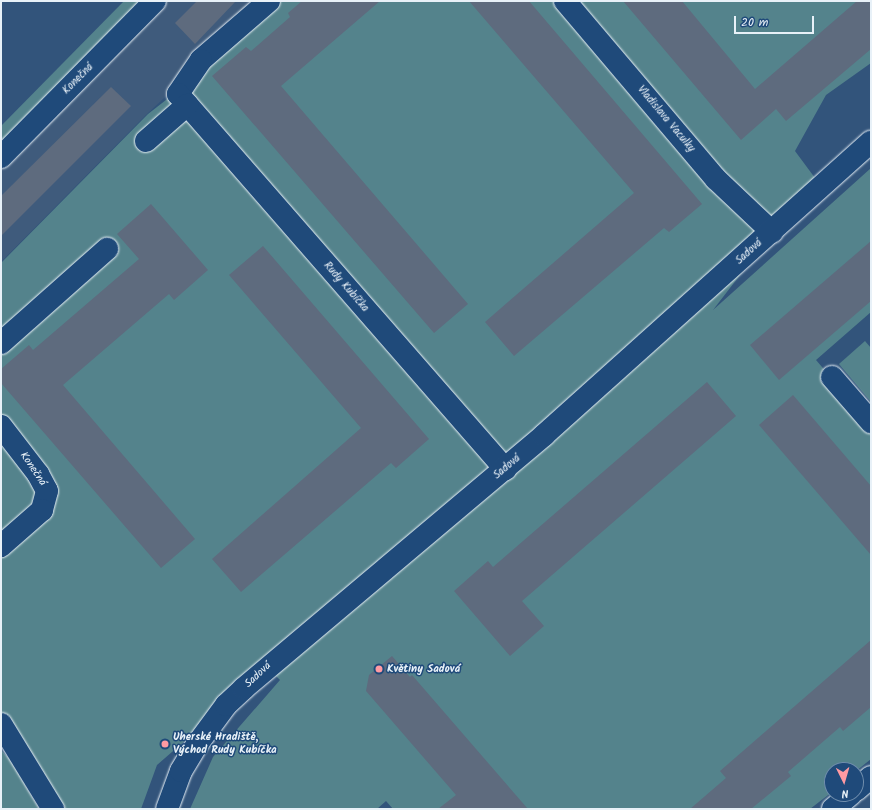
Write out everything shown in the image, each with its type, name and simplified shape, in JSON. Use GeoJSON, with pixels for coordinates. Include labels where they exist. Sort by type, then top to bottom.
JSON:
{"type":"FeatureCollection","features":[{"type":"Feature","properties":{"kind":"street","name":"Konečná"},"geometry":{"type":"LineString","coordinates":[[1,157],[156,1]]}},
{"type":"Feature","properties":{"kind":"street","name":"Rudy Kubíčka"},"geometry":{"type":"LineString","coordinates":[[269,1],[201,60],[187,77],[178,94],[505,469]]}},
{"type":"Feature","properties":{"kind":"street","name":"Vladislava Vaculky"},"geometry":{"type":"LineString","coordinates":[[565,1],[716,179],[772,232]]}},
{"type":"Feature","properties":{"kind":"street"},"geometry":{"type":"LineString","coordinates":[[146,141],[187,105]]}},
{"type":"Feature","properties":{"kind":"street","name":"Sadová"},"geometry":{"type":"LineString","coordinates":[[167,809],[181,771],[198,743],[226,705],[277,658],[505,469],[871,142]]}},
{"type":"Feature","properties":{"kind":"street"},"geometry":{"type":"LineString","coordinates":[[1,343],[107,249]]}},
{"type":"Feature","properties":{"kind":"street"},"geometry":{"type":"LineString","coordinates":[[832,377],[871,422]]}},
{"type":"Feature","properties":{"kind":"street","name":"Konečná"},"geometry":{"type":"LineString","coordinates":[[1,426],[38,474],[47,491],[42,510],[1,546]]}},
{"type":"Feature","properties":{"kind":"street"},"geometry":{"type":"LineString","coordinates":[[1,724],[53,809]]}},
{"type":"Feature","properties":{"kind":"street"},"geometry":{"type":"LineString","coordinates":[[833,809],[841,802]]}},
{"type":"Feature","properties":{"kind":"shaded area"},"geometry":{"type":"Polygon","coordinates":[[[164,1],[267,1],[146,115],[1,262],[1,161],[164,1]]]}},
{"type":"Feature","properties":{"kind":"green space"},"geometry":{"type":"Polygon","coordinates":[[[124,1],[148,1],[1,148],[1,126],[124,1]]]}},
{"type":"Feature","properties":{"kind":"green space"},"geometry":{"type":"Polygon","coordinates":[[[278,1],[871,1],[871,63],[826,95],[795,151],[815,178],[713,310],[871,168],[871,312],[816,360],[871,424],[871,759],[864,765],[864,762],[824,762],[824,798],[810,809],[393,809],[386,801],[377,809],[190,809],[213,757],[280,680],[276,676],[226,705],[157,765],[141,809],[52,809],[1,738],[1,263],[148,114],[207,68],[278,1]]]}},
{"type":"Feature","properties":{"kind":"green space"},"geometry":{"type":"Polygon","coordinates":[[[865,341],[871,348],[871,402],[839,364],[865,341]]]}},
{"type":"Feature","properties":{"kind":"green space"},"geometry":{"type":"Polygon","coordinates":[[[1,750],[11,761],[39,809],[1,809],[1,750]]]}},
{"type":"Feature","properties":{"kind":"building"},"geometry":{"type":"Polygon","coordinates":[[[197,1],[236,1],[195,44],[175,23],[197,1]]]}},
{"type":"Feature","properties":{"kind":"building"},"geometry":{"type":"Polygon","coordinates":[[[302,1],[380,1],[281,86],[468,304],[434,333],[212,76],[246,47],[251,51],[290,17],[288,13],[302,1]]]}},
{"type":"Feature","properties":{"kind":"building"},"geometry":{"type":"Polygon","coordinates":[[[469,1],[529,1],[702,204],[669,232],[664,228],[514,356],[485,322],[634,193],[469,1]]]}},
{"type":"Feature","properties":{"kind":"building"},"geometry":{"type":"Polygon","coordinates":[[[623,1],[682,1],[755,89],[857,1],[871,1],[871,49],[786,121],[776,109],[741,140],[623,1]]]}},
{"type":"Feature","properties":{"kind":"building"},"geometry":{"type":"Polygon","coordinates":[[[111,87],[131,106],[1,236],[1,196],[111,87]]]}},
{"type":"Feature","properties":{"kind":"building"},"geometry":{"type":"Polygon","coordinates":[[[151,204],[208,270],[174,300],[169,294],[63,385],[195,539],[161,568],[1,383],[1,369],[29,345],[33,350],[139,259],[117,234],[151,204]]]}},
{"type":"Feature","properties":{"kind":"building"},"geometry":{"type":"Polygon","coordinates":[[[871,241],[871,301],[779,380],[750,345],[871,241]]]}},
{"type":"Feature","properties":{"kind":"building"},"geometry":{"type":"Polygon","coordinates":[[[263,246],[429,439],[396,468],[391,463],[241,592],[212,559],[361,428],[229,275],[263,246]]]}},
{"type":"Feature","properties":{"kind":"building"},"geometry":{"type":"Polygon","coordinates":[[[707,382],[736,416],[522,601],[544,626],[510,656],[454,591],[488,561],[493,567],[707,382]]]}},
{"type":"Feature","properties":{"kind":"building"},"geometry":{"type":"Polygon","coordinates":[[[793,395],[871,486],[871,555],[759,425],[793,395]]]}},
{"type":"Feature","properties":{"kind":"building"},"geometry":{"type":"Polygon","coordinates":[[[871,640],[871,707],[843,731],[840,727],[788,772],[791,776],[751,809],[690,809],[726,778],[720,771],[871,640]]]}},
{"type":"Feature","properties":{"kind":"building"},"geometry":{"type":"Polygon","coordinates":[[[392,656],[410,677],[412,675],[528,809],[438,809],[456,795],[366,691],[369,675],[392,656]]]}},
{"type":"Feature","properties":{"kind":"place","name":"Květiny Sadová"},"geometry":{"type":"Point","coordinates":[379,669]}},
{"type":"Feature","properties":{"kind":"place","name":"Uherské Hradiště, Východ Rudy Kubíčka"},"geometry":{"type":"Point","coordinates":[165,744]}}]}
